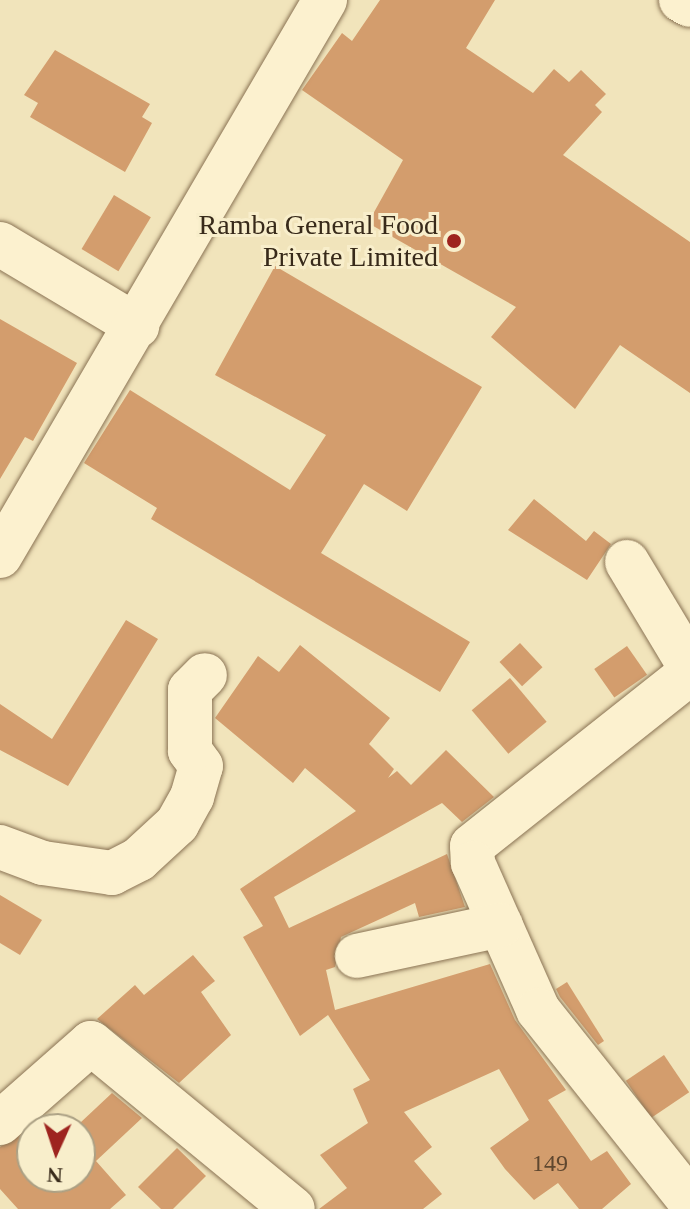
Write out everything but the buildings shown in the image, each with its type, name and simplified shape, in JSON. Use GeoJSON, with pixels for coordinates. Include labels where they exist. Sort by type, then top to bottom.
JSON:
{"type":"FeatureCollection","features":[{"type":"Feature","properties":{"kind":"street"},"geometry":{"type":"LineString","coordinates":[[0,556],[325,0]]}},
{"type":"Feature","properties":{"kind":"street"},"geometry":{"type":"LineString","coordinates":[[681,0],[690,5]]}},
{"type":"Feature","properties":{"kind":"street"},"geometry":{"type":"LineString","coordinates":[[0,244],[137,326]]}},
{"type":"Feature","properties":{"kind":"street"},"geometry":{"type":"LineString","coordinates":[[627,562],[690,670],[472,846],[501,925],[538,1010],[690,1201]]}},
{"type":"Feature","properties":{"kind":"street"},"geometry":{"type":"LineString","coordinates":[[0,847],[43,863],[112,873],[139,859],[177,824],[192,797],[201,766],[190,751],[190,690],[205,675]]}},
{"type":"Feature","properties":{"kind":"street"},"geometry":{"type":"LineString","coordinates":[[357,956],[501,925]]}},
{"type":"Feature","properties":{"kind":"street"},"geometry":{"type":"LineString","coordinates":[[0,1123],[91,1043],[293,1209]]}},
{"type":"Feature","properties":{"kind":"place","name":"Ramba General Food Private Limited"},"geometry":{"type":"Point","coordinates":[454,241]}}]}
